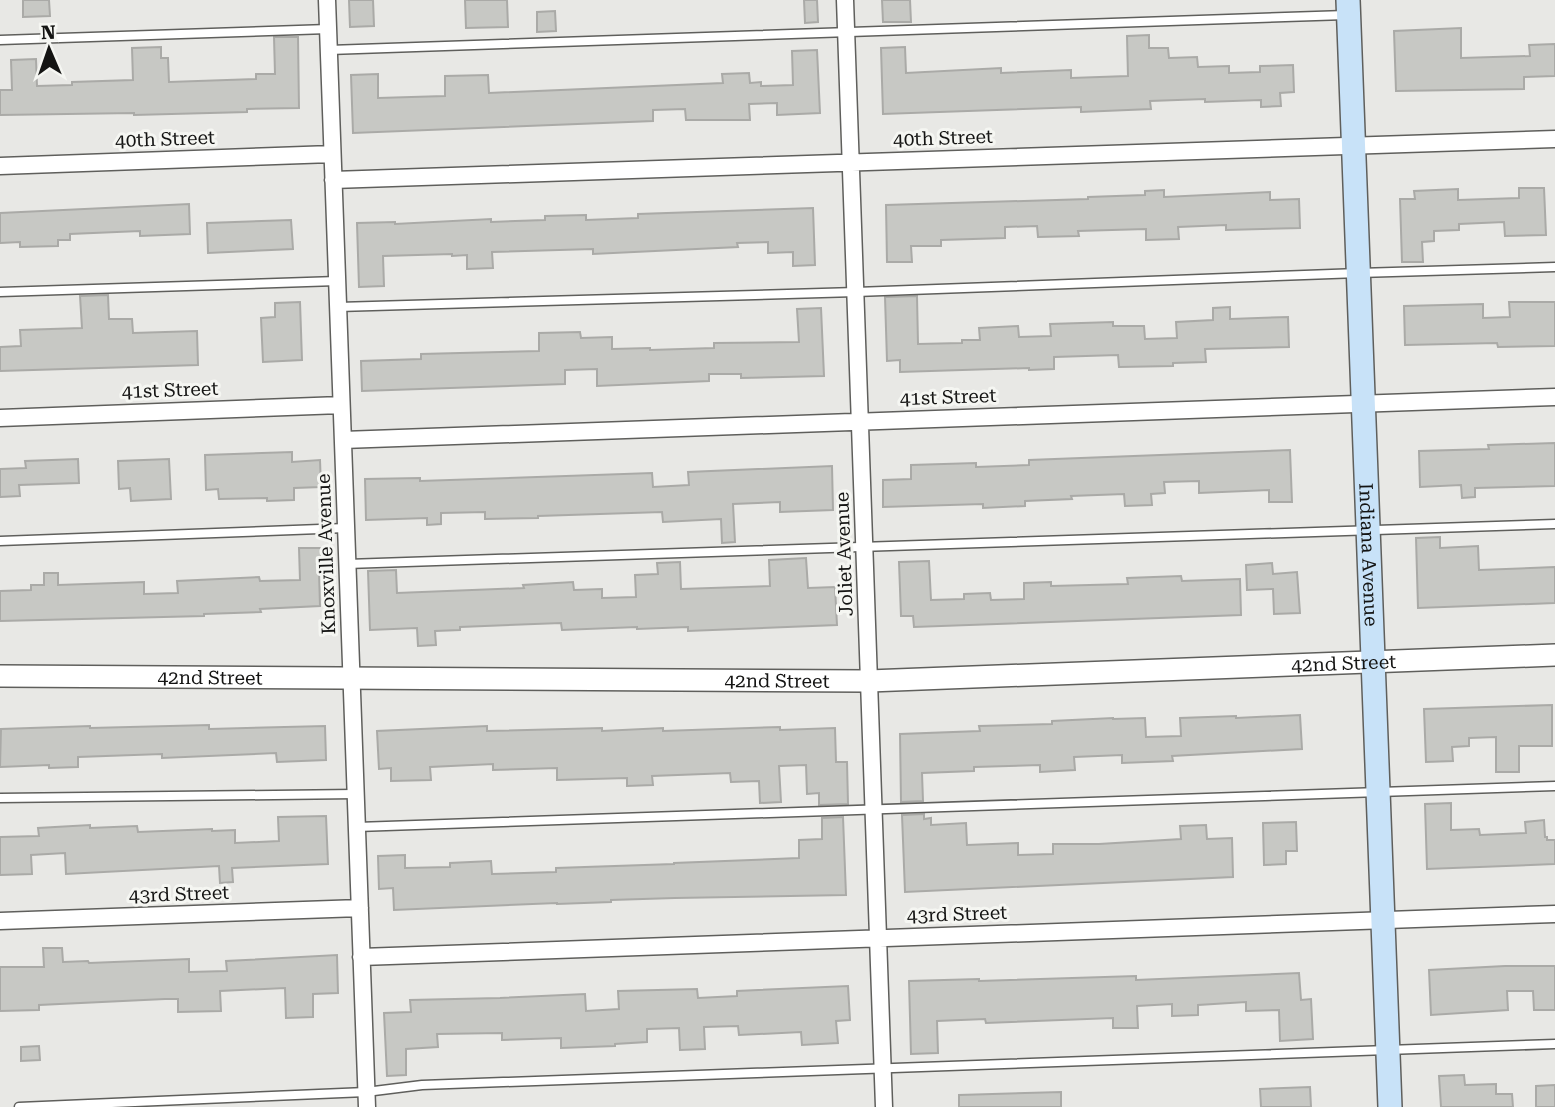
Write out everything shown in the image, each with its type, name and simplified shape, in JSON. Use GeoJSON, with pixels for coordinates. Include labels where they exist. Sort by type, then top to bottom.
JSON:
{"type":"FeatureCollection","features":[{"type":"Feature","properties":{"kind":"main road","name":"Indiana Avenue"},"geometry":{"type":"LineString","coordinates":[[1349,7],[1390,1107]]}},
{"type":"Feature","properties":{"kind":"street","name":"Knoxville Avenue"},"geometry":{"type":"LineString","coordinates":[[327,0],[366,1100]]}},
{"type":"Feature","properties":{"kind":"street","name":"Joliet Avenue"},"geometry":{"type":"LineString","coordinates":[[845,0],[884,1107]]}},
{"type":"Feature","properties":{"kind":"street","name":"40th Street"},"geometry":{"type":"LineString","coordinates":[[333,180],[1555,139]]}},
{"type":"Feature","properties":{"kind":"street","name":"40th Street"},"geometry":{"type":"LineString","coordinates":[[0,166],[332,154]]}},
{"type":"Feature","properties":{"kind":"street","name":"41st Street"},"geometry":{"type":"LineString","coordinates":[[343,440],[1555,397]]}},
{"type":"Feature","properties":{"kind":"street","name":"41st Street"},"geometry":{"type":"LineString","coordinates":[[0,418],[341,405]]}},
{"type":"Feature","properties":{"kind":"street","name":"42nd Street"},"geometry":{"type":"LineString","coordinates":[[0,676],[869,681],[1555,655]]}},
{"type":"Feature","properties":{"kind":"street","name":"43rd Street"},"geometry":{"type":"LineString","coordinates":[[0,921],[360,908]]}},
{"type":"Feature","properties":{"kind":"street","name":"43rd Street"},"geometry":{"type":"LineString","coordinates":[[361,957],[1555,914]]}},
{"type":"Feature","properties":{"kind":"lane"},"geometry":{"type":"LineString","coordinates":[[329,50],[846,31],[1349,7]]}},
{"type":"Feature","properties":{"kind":"lane"},"geometry":{"type":"LineString","coordinates":[[0,40],[328,29]]}},
{"type":"Feature","properties":{"kind":"lane"},"geometry":{"type":"LineString","coordinates":[[338,307],[1555,267]]}},
{"type":"Feature","properties":{"kind":"lane"},"geometry":{"type":"LineString","coordinates":[[0,292],[337,281]]}},
{"type":"Feature","properties":{"kind":"lane"},"geometry":{"type":"LineString","coordinates":[[347,564],[1555,524]]}},
{"type":"Feature","properties":{"kind":"lane"},"geometry":{"type":"LineString","coordinates":[[0,541],[346,528]]}},
{"type":"Feature","properties":{"kind":"lane"},"geometry":{"type":"LineString","coordinates":[[357,827],[1555,786]]}},
{"type":"Feature","properties":{"kind":"lane"},"geometry":{"type":"LineString","coordinates":[[0,798],[355,794]]}},
{"type":"Feature","properties":{"kind":"lane"},"geometry":{"type":"LineString","coordinates":[[19,1107],[366,1100],[422,1084],[1555,1044]]}},
{"type":"Feature","properties":{"kind":"building"},"geometry":{"type":"Polygon","coordinates":[[[23,0],[49,0],[50,16],[23,17],[23,0]]]}},
{"type":"Feature","properties":{"kind":"building"},"geometry":{"type":"Polygon","coordinates":[[[349,0],[373,0],[374,26],[350,27],[349,0]]]}},
{"type":"Feature","properties":{"kind":"building"},"geometry":{"type":"Polygon","coordinates":[[[465,0],[507,0],[508,27],[466,28],[465,0]]]}},
{"type":"Feature","properties":{"kind":"building"},"geometry":{"type":"Polygon","coordinates":[[[804,0],[817,0],[818,22],[805,23],[804,0]]]}},
{"type":"Feature","properties":{"kind":"building"},"geometry":{"type":"Polygon","coordinates":[[[882,0],[910,0],[911,22],[883,22],[882,0]]]}},
{"type":"Feature","properties":{"kind":"building"},"geometry":{"type":"Polygon","coordinates":[[[555,11],[556,31],[537,32],[537,12],[555,11]]]}},
{"type":"Feature","properties":{"kind":"building"},"geometry":{"type":"Polygon","coordinates":[[[1461,28],[1461,58],[1530,56],[1529,45],[1555,44],[1555,76],[1524,77],[1524,89],[1396,91],[1394,31],[1461,28]]]}},
{"type":"Feature","properties":{"kind":"building"},"geometry":{"type":"Polygon","coordinates":[[[1149,35],[1149,48],[1168,48],[1169,58],[1197,57],[1198,67],[1229,66],[1229,73],[1260,72],[1260,66],[1293,65],[1294,92],[1280,93],[1281,106],[1261,107],[1261,100],[1205,102],[1205,99],[1150,101],[1151,109],[1081,112],[1081,107],[883,114],[881,48],[905,47],[906,73],[1001,68],[1001,73],[1071,70],[1071,78],[1128,76],[1127,36],[1149,35]]]}},
{"type":"Feature","properties":{"kind":"building"},"geometry":{"type":"Polygon","coordinates":[[[274,37],[298,37],[299,108],[134,115],[0,115],[0,90],[12,90],[11,60],[36,59],[37,86],[133,80],[132,48],[161,47],[161,58],[168,58],[169,82],[256,79],[256,74],[275,74],[274,37]]]}},
{"type":"Feature","properties":{"kind":"building"},"geometry":{"type":"Polygon","coordinates":[[[817,50],[820,113],[777,115],[777,103],[749,104],[750,120],[686,120],[685,109],[653,110],[653,121],[353,133],[351,75],[378,74],[378,98],[445,96],[445,76],[488,75],[489,93],[723,83],[722,74],[749,73],[750,83],[761,82],[761,86],[793,85],[792,51],[817,50]]]}},
{"type":"Feature","properties":{"kind":"building"},"geometry":{"type":"Polygon","coordinates":[[[1519,188],[1544,188],[1546,235],[1505,236],[1504,222],[1459,224],[1459,230],[1434,231],[1434,241],[1422,242],[1423,262],[1402,262],[1400,199],[1415,199],[1414,191],[1458,189],[1458,200],[1519,198],[1519,188]]]}},
{"type":"Feature","properties":{"kind":"building"},"geometry":{"type":"Polygon","coordinates":[[[1164,190],[1164,197],[1270,192],[1270,200],[1299,199],[1300,228],[1226,230],[1226,225],[1178,227],[1179,239],[1146,240],[1146,229],[1078,231],[1079,236],[1038,237],[1037,226],[1005,227],[1005,238],[941,240],[941,246],[911,246],[912,262],[887,262],[886,205],[1088,199],[1145,195],[1145,191],[1164,190]]]}},
{"type":"Feature","properties":{"kind":"building"},"geometry":{"type":"Polygon","coordinates":[[[189,204],[190,234],[140,236],[140,231],[70,234],[70,240],[58,240],[58,246],[20,247],[20,242],[0,243],[0,213],[189,204]]]}},
{"type":"Feature","properties":{"kind":"building"},"geometry":{"type":"Polygon","coordinates":[[[813,208],[815,265],[793,266],[793,252],[768,253],[768,242],[737,243],[738,247],[593,254],[593,249],[492,252],[493,268],[467,269],[467,255],[383,256],[384,286],[359,287],[357,223],[395,224],[491,219],[491,222],[586,215],[586,220],[638,218],[638,214],[813,208]]]}},
{"type":"Feature","properties":{"kind":"building"},"geometry":{"type":"Polygon","coordinates":[[[291,220],[293,249],[208,253],[207,223],[291,220]]]}},
{"type":"Feature","properties":{"kind":"building"},"geometry":{"type":"Polygon","coordinates":[[[108,295],[109,319],[132,319],[133,333],[197,331],[198,365],[0,371],[0,347],[21,346],[20,330],[82,328],[80,296],[108,295]]]}},
{"type":"Feature","properties":{"kind":"building"},"geometry":{"type":"Polygon","coordinates":[[[917,296],[918,344],[980,340],[979,328],[1018,326],[1019,337],[1051,336],[1050,324],[1113,322],[1113,326],[1144,326],[1145,339],[1177,338],[1176,322],[1213,320],[1213,308],[1230,307],[1230,319],[1288,317],[1289,347],[1205,349],[1206,362],[1173,363],[1173,366],[1119,367],[1118,355],[1054,357],[1054,369],[900,372],[900,360],[887,361],[885,297],[917,296]]]}},
{"type":"Feature","properties":{"kind":"building"},"geometry":{"type":"Polygon","coordinates":[[[300,302],[302,360],[263,362],[261,318],[275,317],[275,303],[300,302]]]}},
{"type":"Feature","properties":{"kind":"building"},"geometry":{"type":"Polygon","coordinates":[[[1509,302],[1555,302],[1555,346],[1498,347],[1497,343],[1405,345],[1404,306],[1483,304],[1483,318],[1510,317],[1509,302]]]}},
{"type":"Feature","properties":{"kind":"building"},"geometry":{"type":"Polygon","coordinates":[[[821,308],[824,376],[741,378],[741,374],[709,374],[709,381],[597,386],[597,369],[565,370],[565,384],[362,391],[361,361],[421,359],[421,354],[539,351],[539,333],[580,332],[581,338],[612,337],[612,349],[714,348],[714,343],[799,342],[797,309],[821,308]]]}},
{"type":"Feature","properties":{"kind":"building"},"geometry":{"type":"Polygon","coordinates":[[[1555,443],[1555,486],[1475,488],[1475,497],[1462,498],[1461,485],[1420,487],[1419,451],[1489,449],[1488,445],[1555,443]]]}},
{"type":"Feature","properties":{"kind":"building"},"geometry":{"type":"Polygon","coordinates":[[[1290,450],[1292,502],[1269,502],[1269,490],[1199,493],[1199,481],[1164,482],[1165,493],[1151,494],[1152,505],[1125,506],[1124,494],[1025,501],[1025,506],[983,508],[983,504],[883,507],[883,480],[911,479],[911,465],[1029,465],[1029,460],[1290,450]]]}},
{"type":"Feature","properties":{"kind":"building"},"geometry":{"type":"Polygon","coordinates":[[[292,452],[292,462],[320,460],[321,487],[294,488],[294,500],[267,501],[267,498],[219,499],[218,489],[206,490],[205,455],[292,452]]]}},
{"type":"Feature","properties":{"kind":"building"},"geometry":{"type":"Polygon","coordinates":[[[78,459],[79,483],[19,485],[20,496],[0,497],[0,469],[26,468],[25,461],[78,459]]]}},
{"type":"Feature","properties":{"kind":"building"},"geometry":{"type":"Polygon","coordinates":[[[169,459],[171,499],[131,501],[130,488],[119,489],[118,461],[169,459]]]}},
{"type":"Feature","properties":{"kind":"building"},"geometry":{"type":"Polygon","coordinates":[[[832,466],[833,510],[780,512],[780,502],[733,504],[735,542],[722,543],[721,519],[663,522],[662,512],[485,519],[485,512],[441,513],[441,524],[427,525],[427,518],[366,520],[365,479],[420,478],[420,481],[652,473],[653,487],[689,485],[688,472],[832,466]]]}},
{"type":"Feature","properties":{"kind":"building"},"geometry":{"type":"Polygon","coordinates":[[[1440,537],[1440,548],[1478,546],[1479,570],[1555,567],[1555,603],[1418,608],[1416,538],[1440,537]]]}},
{"type":"Feature","properties":{"kind":"building"},"geometry":{"type":"Polygon","coordinates":[[[299,548],[321,548],[320,606],[260,609],[261,612],[204,616],[0,621],[0,591],[31,590],[31,585],[44,585],[44,573],[58,573],[58,585],[144,582],[144,594],[178,593],[177,581],[259,577],[260,581],[300,580],[299,548]]]}},
{"type":"Feature","properties":{"kind":"building"},"geometry":{"type":"Polygon","coordinates":[[[806,558],[808,588],[835,587],[837,625],[688,631],[688,627],[562,630],[561,623],[460,627],[460,630],[435,631],[436,645],[418,646],[417,628],[370,630],[368,571],[396,570],[397,593],[524,588],[523,585],[573,582],[574,590],[602,589],[602,598],[636,597],[635,575],[658,574],[657,563],[680,562],[681,589],[770,586],[769,560],[806,558]]]}},
{"type":"Feature","properties":{"kind":"building"},"geometry":{"type":"Polygon","coordinates":[[[929,561],[931,600],[964,599],[964,594],[990,593],[991,600],[1024,599],[1024,583],[1051,582],[1051,586],[1128,584],[1127,578],[1181,576],[1182,581],[1240,579],[1241,615],[914,627],[913,616],[901,616],[899,562],[929,561]]]}},
{"type":"Feature","properties":{"kind":"building"},"geometry":{"type":"Polygon","coordinates":[[[1272,563],[1273,574],[1297,572],[1300,613],[1274,614],[1273,589],[1247,590],[1246,565],[1272,563]]]}},
{"type":"Feature","properties":{"kind":"building"},"geometry":{"type":"Polygon","coordinates":[[[1552,705],[1552,746],[1519,746],[1519,772],[1496,772],[1496,737],[1469,738],[1469,746],[1452,747],[1453,761],[1426,762],[1424,709],[1552,705]]]}},
{"type":"Feature","properties":{"kind":"building"},"geometry":{"type":"Polygon","coordinates":[[[1300,715],[1302,749],[1172,756],[1173,761],[1122,763],[1122,755],[1074,757],[1075,770],[1040,772],[1040,765],[974,767],[974,771],[922,773],[923,801],[901,802],[900,734],[980,731],[979,726],[1052,724],[1052,721],[1145,718],[1146,737],[1181,736],[1180,718],[1300,715]]]}},
{"type":"Feature","properties":{"kind":"building"},"geometry":{"type":"Polygon","coordinates":[[[209,725],[209,729],[325,726],[326,760],[277,762],[276,753],[162,758],[162,754],[78,757],[78,767],[0,767],[1,729],[209,725]]]}},
{"type":"Feature","properties":{"kind":"building"},"geometry":{"type":"Polygon","coordinates":[[[487,726],[487,731],[835,728],[836,762],[847,762],[848,804],[819,805],[819,793],[807,794],[806,765],[779,766],[781,802],[760,803],[759,781],[731,782],[730,773],[652,776],[653,785],[627,786],[627,778],[557,780],[557,768],[493,770],[493,764],[430,767],[431,780],[391,781],[391,768],[379,769],[377,731],[487,726]]]}},
{"type":"Feature","properties":{"kind":"building"},"geometry":{"type":"Polygon","coordinates":[[[1451,803],[1451,830],[1479,829],[1480,835],[1526,833],[1525,822],[1544,820],[1545,837],[1547,840],[1555,840],[1555,864],[1427,869],[1425,804],[1451,803]]]}},
{"type":"Feature","properties":{"kind":"building"},"geometry":{"type":"Polygon","coordinates":[[[924,814],[924,819],[931,818],[931,825],[966,823],[967,845],[1018,843],[1018,855],[1053,854],[1053,844],[1181,839],[1180,826],[1206,825],[1207,839],[1232,838],[1233,877],[905,892],[902,815],[924,814]]]}},
{"type":"Feature","properties":{"kind":"building"},"geometry":{"type":"Polygon","coordinates":[[[326,816],[328,864],[232,868],[233,882],[220,883],[219,866],[66,874],[65,853],[31,855],[32,874],[0,875],[0,837],[39,836],[38,828],[90,825],[90,828],[137,826],[138,832],[235,830],[235,843],[279,841],[278,817],[326,816]]]}},
{"type":"Feature","properties":{"kind":"building"},"geometry":{"type":"Polygon","coordinates":[[[843,817],[846,895],[611,900],[394,910],[393,888],[379,889],[378,856],[405,855],[405,868],[450,867],[450,863],[491,861],[492,874],[556,872],[556,868],[799,858],[799,840],[822,839],[822,818],[843,817]]]}},
{"type":"Feature","properties":{"kind":"building"},"geometry":{"type":"Polygon","coordinates":[[[1296,822],[1297,851],[1286,851],[1286,864],[1264,865],[1263,823],[1296,822]]]}},
{"type":"Feature","properties":{"kind":"building"},"geometry":{"type":"Polygon","coordinates":[[[43,948],[62,948],[63,962],[189,959],[189,972],[227,971],[226,961],[337,955],[338,993],[313,994],[313,1017],[286,1018],[285,988],[220,991],[221,1011],[178,1012],[178,999],[165,999],[39,1005],[39,1010],[0,1011],[0,967],[44,967],[43,948]]]}},
{"type":"Feature","properties":{"kind":"building"},"geometry":{"type":"Polygon","coordinates":[[[1555,966],[1555,1010],[1534,1010],[1533,991],[1507,991],[1508,1010],[1431,1015],[1429,970],[1555,966]]]}},
{"type":"Feature","properties":{"kind":"building"},"geometry":{"type":"Polygon","coordinates":[[[1299,973],[1301,1000],[1311,999],[1313,1039],[1280,1041],[1279,1010],[1246,1011],[1246,1002],[1198,1005],[1198,1015],[1172,1016],[1172,1004],[1137,1006],[1138,1028],[1113,1028],[1113,1018],[986,1023],[985,1019],[937,1021],[938,1053],[911,1054],[909,981],[1136,976],[1136,980],[1299,973]]]}},
{"type":"Feature","properties":{"kind":"building"},"geometry":{"type":"Polygon","coordinates":[[[848,986],[850,1020],[836,1021],[838,1043],[802,1045],[801,1032],[739,1035],[738,1026],[704,1027],[705,1049],[680,1050],[679,1028],[647,1029],[647,1042],[561,1048],[561,1038],[502,1040],[502,1033],[437,1034],[438,1047],[406,1049],[406,1075],[387,1076],[384,1013],[411,1012],[410,1000],[585,994],[586,1011],[619,1009],[618,991],[697,989],[698,998],[737,996],[737,991],[848,986]]]}},
{"type":"Feature","properties":{"kind":"building"},"geometry":{"type":"Polygon","coordinates":[[[39,1046],[40,1060],[21,1061],[21,1047],[39,1046]]]}},
{"type":"Feature","properties":{"kind":"building"},"geometry":{"type":"Polygon","coordinates":[[[1464,1075],[1465,1085],[1496,1084],[1496,1094],[1512,1094],[1513,1107],[1441,1107],[1439,1076],[1464,1075]]]}},
{"type":"Feature","properties":{"kind":"building"},"geometry":{"type":"Polygon","coordinates":[[[1555,1085],[1555,1107],[1536,1107],[1536,1086],[1555,1085]]]}},
{"type":"Feature","properties":{"kind":"building"},"geometry":{"type":"Polygon","coordinates":[[[1310,1087],[1311,1107],[1261,1107],[1260,1089],[1310,1087]]]}},
{"type":"Feature","properties":{"kind":"building"},"geometry":{"type":"Polygon","coordinates":[[[1061,1092],[1061,1107],[959,1107],[959,1095],[1061,1092]]]}}]}
